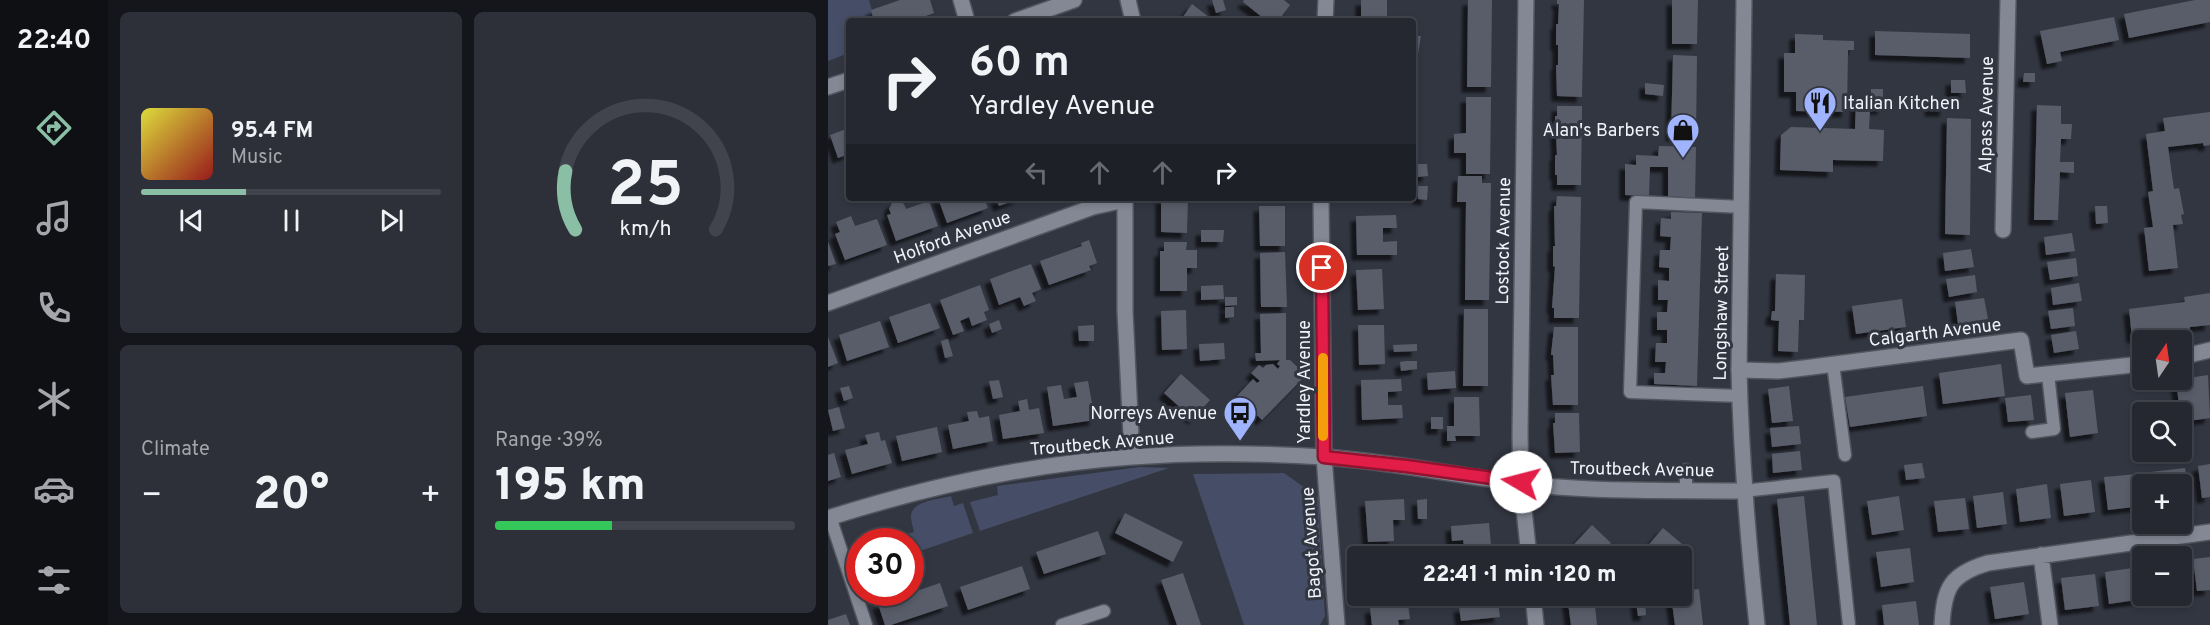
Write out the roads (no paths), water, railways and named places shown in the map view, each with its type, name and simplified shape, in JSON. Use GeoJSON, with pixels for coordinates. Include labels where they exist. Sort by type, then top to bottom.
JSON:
{"type":"FeatureCollection","features":[{"type":"Feature","properties":{"kind":"street"},"geometry":{"type":"LineString","coordinates":[[961,0],[967,18]]}},
{"type":"Feature","properties":{"kind":"street"},"geometry":{"type":"LineString","coordinates":[[1023,18],[1074,0]]}},
{"type":"Feature","properties":{"kind":"street"},"geometry":{"type":"LineString","coordinates":[[1128,0],[1131,18]]}},
{"type":"Feature","properties":{"kind":"street"},"geometry":{"type":"LineString","coordinates":[[1326,0],[1326,18]]}},
{"type":"Feature","properties":{"kind":"street","name":"Lostock Avenue"},"geometry":{"type":"LineString","coordinates":[[1526,0],[1521,482],[1528,546]]}},
{"type":"Feature","properties":{"kind":"street","name":"Longshaw Street"},"geometry":{"type":"LineString","coordinates":[[1744,0],[1739,370],[1743,491],[1757,625]]}},
{"type":"Feature","properties":{"kind":"street","name":"Alpass Avenue"},"geometry":{"type":"LineString","coordinates":[[2003,230],[2008,0]]}},
{"type":"Feature","properties":{"kind":"street"},"geometry":{"type":"LineString","coordinates":[[828,87],[846,81]]}},
{"type":"Feature","properties":{"kind":"street","name":"Holford Avenue"},"geometry":{"type":"LineString","coordinates":[[828,303],[1093,207],[1117,201]]}},
{"type":"Feature","properties":{"kind":"street"},"geometry":{"type":"LineString","coordinates":[[1125,201],[1126,342],[1132,457]]}},
{"type":"Feature","properties":{"kind":"street","name":"Yardley Avenue"},"geometry":{"type":"LineString","coordinates":[[1321,201],[1324,457]]}},
{"type":"Feature","properties":{"kind":"street","name":"Calgarth Avenue"},"geometry":{"type":"LineString","coordinates":[[1739,370],[1778,371],[2021,340],[2027,376],[2132,365]]}},
{"type":"Feature","properties":{"kind":"street"},"geometry":{"type":"LineString","coordinates":[[2192,354],[2210,350]]}},
{"type":"Feature","properties":{"kind":"street","name":"Troutbeck Avenue"},"geometry":{"type":"LineString","coordinates":[[829,517],[921,491],[1020,471],[1132,457],[1214,454],[1324,457],[1567,487],[1743,491]]}},
{"type":"Feature","properties":{"kind":"street","name":"Bagot Avenue"},"geometry":{"type":"LineString","coordinates":[[1324,457],[1337,625]]}},
{"type":"Feature","properties":{"kind":"street"},"geometry":{"type":"LineString","coordinates":[[1942,625],[1944,601],[1949,586],[1959,575],[1970,568],[2041,555],[2210,532]]}},
{"type":"Feature","properties":{"kind":"street"},"geometry":{"type":"LineString","coordinates":[[2041,555],[2050,625]]}},
{"type":"Feature","properties":{"kind":"street"},"geometry":{"type":"LineString","coordinates":[[1534,606],[1536,625]]}},
{"type":"Feature","properties":{"kind":"lane"},"geometry":{"type":"LineString","coordinates":[[1740,396],[1630,392],[1636,202],[1742,207]]}},
{"type":"Feature","properties":{"kind":"lane"},"geometry":{"type":"LineString","coordinates":[[1833,364],[1845,455]]}},
{"type":"Feature","properties":{"kind":"lane"},"geometry":{"type":"LineString","coordinates":[[2032,432],[2054,429],[2048,374]]}},
{"type":"Feature","properties":{"kind":"lane"},"geometry":{"type":"LineString","coordinates":[[1686,470],[1686,490]]}},
{"type":"Feature","properties":{"kind":"lane"},"geometry":{"type":"LineString","coordinates":[[1743,491],[1834,481],[1849,625]]}},
{"type":"Feature","properties":{"kind":"lane"},"geometry":{"type":"LineString","coordinates":[[829,517],[866,625]]}},
{"type":"Feature","properties":{"kind":"lane"},"geometry":{"type":"LineString","coordinates":[[1062,625],[1104,611]]}},
{"type":"Feature","properties":{"kind":"place","name":"Italian Kitchen"},"geometry":{"type":"Point","coordinates":[1820,132]}},
{"type":"Feature","properties":{"kind":"place","name":"Alan's Barbers"},"geometry":{"type":"Point","coordinates":[1683,159]}},
{"type":"Feature","properties":{"kind":"place","name":"Norreys Avenue"},"geometry":{"type":"Point","coordinates":[1240,442]}}]}
